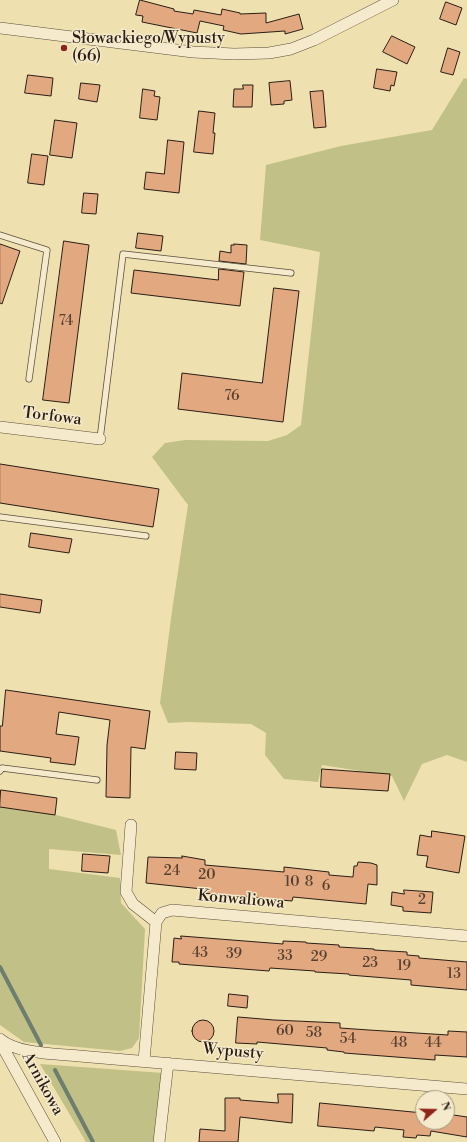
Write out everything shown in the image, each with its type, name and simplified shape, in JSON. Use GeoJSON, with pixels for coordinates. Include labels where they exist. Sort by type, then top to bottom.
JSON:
{"type":"FeatureCollection","features":[{"type":"Feature","properties":{"kind":"street"},"geometry":{"type":"LineString","coordinates":[[0,28],[193,52],[234,54],[269,53],[291,49],[314,40],[393,0]]}},
{"type":"Feature","properties":{"kind":"street","name":"Torfowa"},"geometry":{"type":"LineString","coordinates":[[0,427],[100,440]]}},
{"type":"Feature","properties":{"kind":"street"},"geometry":{"type":"LineString","coordinates":[[131,825],[126,892],[133,904],[156,922],[144,1061]]}},
{"type":"Feature","properties":{"kind":"street","name":"Konwaliowa"},"geometry":{"type":"LineString","coordinates":[[156,922],[162,913],[172,910],[467,936]]}},
{"type":"Feature","properties":{"kind":"street","name":"Wypusty"},"geometry":{"type":"LineString","coordinates":[[0,1041],[19,1050],[467,1088]]}},
{"type":"Feature","properties":{"kind":"street","name":"Arnikowa"},"geometry":{"type":"LineString","coordinates":[[0,1041],[56,1142]]}},
{"type":"Feature","properties":{"kind":"street"},"geometry":{"type":"LineString","coordinates":[[160,1142],[168,1063]]}},
{"type":"Feature","properties":{"kind":"lane"},"geometry":{"type":"LineString","coordinates":[[0,235],[47,250],[29,379]]}},
{"type":"Feature","properties":{"kind":"lane"},"geometry":{"type":"LineString","coordinates":[[100,440],[123,254],[290,273]]}},
{"type":"Feature","properties":{"kind":"lane"},"geometry":{"type":"LineString","coordinates":[[0,517],[146,536]]}},
{"type":"Feature","properties":{"kind":"lane"},"geometry":{"type":"LineString","coordinates":[[0,771],[2,768],[97,780]]}},
{"type":"Feature","properties":{"kind":"shaded area"},"geometry":{"type":"Polygon","coordinates":[[[464,78],[467,79],[467,762],[447,755],[422,764],[404,801],[392,776],[322,765],[318,782],[284,779],[265,755],[266,733],[251,724],[187,722],[168,723],[160,703],[188,505],[152,457],[165,443],[185,440],[268,441],[287,435],[301,425],[320,252],[260,240],[266,165],[341,146],[432,130],[464,78]]]}},
{"type":"Feature","properties":{"kind":"shaded area"},"geometry":{"type":"Polygon","coordinates":[[[0,801],[116,830],[121,855],[49,849],[49,869],[120,878],[121,903],[145,929],[139,1038],[132,1048],[120,1051],[24,1042],[0,1025],[0,801]]]}},
{"type":"Feature","properties":{"kind":"shaded area"},"geometry":{"type":"Polygon","coordinates":[[[40,1064],[163,1073],[160,1142],[86,1142],[40,1064]]]}},
{"type":"Feature","properties":{"kind":"building"},"geometry":{"type":"Polygon","coordinates":[[[140,0],[174,9],[174,11],[193,14],[194,10],[221,15],[222,9],[240,14],[266,13],[266,23],[299,14],[303,29],[285,34],[285,31],[241,34],[223,30],[224,26],[200,21],[197,33],[142,22],[143,16],[136,15],[140,0]]]}},
{"type":"Feature","properties":{"kind":"building"},"geometry":{"type":"Polygon","coordinates":[[[446,2],[462,8],[456,25],[440,19],[446,2]]]}},
{"type":"Feature","properties":{"kind":"building"},"geometry":{"type":"Polygon","coordinates":[[[392,36],[415,47],[407,64],[383,52],[392,36]]]}},
{"type":"Feature","properties":{"kind":"building"},"geometry":{"type":"Polygon","coordinates":[[[448,48],[460,52],[453,75],[441,72],[448,48]]]}},
{"type":"Feature","properties":{"kind":"building"},"geometry":{"type":"Polygon","coordinates":[[[377,69],[397,72],[394,86],[391,85],[390,91],[374,88],[377,69]]]}},
{"type":"Feature","properties":{"kind":"building"},"geometry":{"type":"Polygon","coordinates":[[[28,75],[53,78],[51,96],[25,93],[28,75]]]}},
{"type":"Feature","properties":{"kind":"building"},"geometry":{"type":"Polygon","coordinates":[[[290,81],[292,100],[284,101],[284,104],[271,105],[269,83],[290,81]]]}},
{"type":"Feature","properties":{"kind":"building"},"geometry":{"type":"Polygon","coordinates":[[[81,83],[100,85],[97,102],[79,99],[81,83]]]}},
{"type":"Feature","properties":{"kind":"building"},"geometry":{"type":"Polygon","coordinates":[[[243,85],[253,85],[252,107],[233,107],[234,89],[243,89],[243,85]]]}},
{"type":"Feature","properties":{"kind":"building"},"geometry":{"type":"Polygon","coordinates":[[[143,89],[155,91],[154,96],[160,97],[157,120],[140,118],[143,89]]]}},
{"type":"Feature","properties":{"kind":"building"},"geometry":{"type":"Polygon","coordinates":[[[323,91],[326,127],[314,128],[310,92],[323,91]]]}},
{"type":"Feature","properties":{"kind":"building"},"geometry":{"type":"Polygon","coordinates":[[[199,111],[215,113],[213,154],[194,152],[199,111]]]}},
{"type":"Feature","properties":{"kind":"building"},"geometry":{"type":"Polygon","coordinates":[[[55,120],[77,123],[72,158],[50,155],[55,120]]]}},
{"type":"Feature","properties":{"kind":"building"},"geometry":{"type":"Polygon","coordinates":[[[168,140],[184,142],[179,193],[144,189],[146,172],[164,174],[168,140]]]}},
{"type":"Feature","properties":{"kind":"building"},"geometry":{"type":"Polygon","coordinates":[[[32,154],[48,156],[44,185],[28,183],[32,154]]]}},
{"type":"Feature","properties":{"kind":"building"},"geometry":{"type":"Polygon","coordinates":[[[84,193],[98,194],[96,214],[82,213],[84,193]]]}},
{"type":"Feature","properties":{"kind":"building"},"geometry":{"type":"Polygon","coordinates":[[[138,233],[163,236],[161,251],[136,248],[138,233]]]}},
{"type":"Feature","properties":{"kind":"building"},"geometry":{"type":"Polygon","coordinates":[[[64,241],[89,245],[69,403],[43,400],[64,241]]]}},
{"type":"Feature","properties":{"kind":"building"},"geometry":{"type":"Polygon","coordinates":[[[0,244],[20,251],[2,304],[0,303],[0,244]]]}},
{"type":"Feature","properties":{"kind":"building"},"geometry":{"type":"Polygon","coordinates":[[[231,245],[247,245],[246,264],[219,261],[220,251],[231,253],[231,245]]]}},
{"type":"Feature","properties":{"kind":"building"},"geometry":{"type":"Polygon","coordinates":[[[219,269],[244,272],[240,306],[131,293],[134,270],[218,280],[219,269]]]}},
{"type":"Feature","properties":{"kind":"building"},"geometry":{"type":"Polygon","coordinates":[[[274,288],[299,291],[283,422],[178,409],[182,373],[262,383],[274,288]]]}},
{"type":"Feature","properties":{"kind":"building"},"geometry":{"type":"Polygon","coordinates":[[[0,464],[159,489],[153,527],[0,503],[0,464]]]}},
{"type":"Feature","properties":{"kind":"building"},"geometry":{"type":"Polygon","coordinates":[[[31,533],[72,539],[69,553],[29,547],[31,533]]]}},
{"type":"Feature","properties":{"kind":"building"},"geometry":{"type":"Polygon","coordinates":[[[0,594],[42,600],[40,613],[0,607],[0,594]]]}},
{"type":"Feature","properties":{"kind":"building"},"geometry":{"type":"Polygon","coordinates":[[[6,690],[150,711],[145,749],[131,747],[130,798],[106,797],[107,745],[110,720],[59,712],[56,734],[79,737],[75,765],[50,762],[51,758],[0,751],[0,726],[2,726],[6,690]]]}},
{"type":"Feature","properties":{"kind":"building"},"geometry":{"type":"Polygon","coordinates":[[[176,752],[197,753],[196,770],[175,769],[176,752]]]}},
{"type":"Feature","properties":{"kind":"building"},"geometry":{"type":"Polygon","coordinates":[[[322,769],[390,774],[388,791],[321,787],[322,769]]]}},
{"type":"Feature","properties":{"kind":"building"},"geometry":{"type":"Polygon","coordinates":[[[1,790],[57,798],[55,815],[0,807],[1,790]]]}},
{"type":"Feature","properties":{"kind":"building"},"geometry":{"type":"Polygon","coordinates":[[[432,831],[465,836],[459,873],[426,867],[428,856],[417,855],[420,835],[431,837],[432,831]]]}},
{"type":"Feature","properties":{"kind":"building"},"geometry":{"type":"Polygon","coordinates":[[[83,854],[110,856],[108,873],[82,871],[83,854]]]}},
{"type":"Feature","properties":{"kind":"building"},"geometry":{"type":"Polygon","coordinates":[[[182,856],[205,860],[205,865],[284,872],[284,867],[329,872],[329,875],[353,877],[354,866],[357,866],[358,862],[371,863],[377,865],[377,885],[368,884],[366,904],[293,897],[292,901],[202,893],[202,889],[146,883],[148,857],[182,858],[182,856]]]}},
{"type":"Feature","properties":{"kind":"building"},"geometry":{"type":"Polygon","coordinates":[[[404,890],[433,892],[431,913],[403,911],[403,907],[391,905],[392,892],[404,894],[404,890]]]}},
{"type":"Feature","properties":{"kind":"building"},"geometry":{"type":"Polygon","coordinates":[[[181,936],[283,944],[283,941],[339,945],[339,947],[407,952],[407,955],[419,956],[419,958],[467,962],[467,990],[411,985],[411,980],[349,974],[270,968],[269,971],[179,964],[179,962],[172,962],[174,938],[181,939],[181,936]]]}},
{"type":"Feature","properties":{"kind":"building"},"geometry":{"type":"Polygon","coordinates":[[[229,994],[248,996],[247,1008],[228,1006],[229,994]]]}},
{"type":"Feature","properties":{"kind":"building"},"geometry":{"type":"Polygon","coordinates":[[[238,1017],[340,1023],[340,1028],[369,1030],[448,1035],[448,1031],[467,1032],[467,1057],[435,1055],[435,1060],[344,1053],[327,1050],[327,1048],[257,1042],[257,1044],[236,1043],[238,1017]]]}},
{"type":"Feature","properties":{"kind":"building"},"geometry":{"type":"Polygon","coordinates":[[[203,1020],[211,1023],[214,1031],[211,1039],[203,1042],[195,1039],[192,1031],[195,1023],[203,1020]]]}},
{"type":"Feature","properties":{"kind":"building"},"geometry":{"type":"Polygon","coordinates":[[[278,1094],[293,1094],[292,1123],[240,1117],[238,1142],[199,1142],[200,1129],[225,1131],[225,1098],[240,1098],[240,1100],[278,1103],[278,1094]]]}},
{"type":"Feature","properties":{"kind":"building"},"geometry":{"type":"Polygon","coordinates":[[[320,1103],[415,1112],[415,1130],[455,1130],[455,1115],[467,1117],[467,1137],[431,1131],[430,1136],[417,1135],[416,1138],[403,1137],[404,1130],[375,1127],[374,1131],[318,1126],[320,1103]]]}},
{"type":"Feature","properties":{"kind":"waterway"},"geometry":{"type":"LineString","coordinates":[[0,967],[41,1045]]}},
{"type":"Feature","properties":{"kind":"waterway"},"geometry":{"type":"LineString","coordinates":[[55,1070],[93,1142]]}},
{"type":"Feature","properties":{"kind":"place","name":"Słowackiego/Wypusty (66)"},"geometry":{"type":"Point","coordinates":[64,48]}}]}
